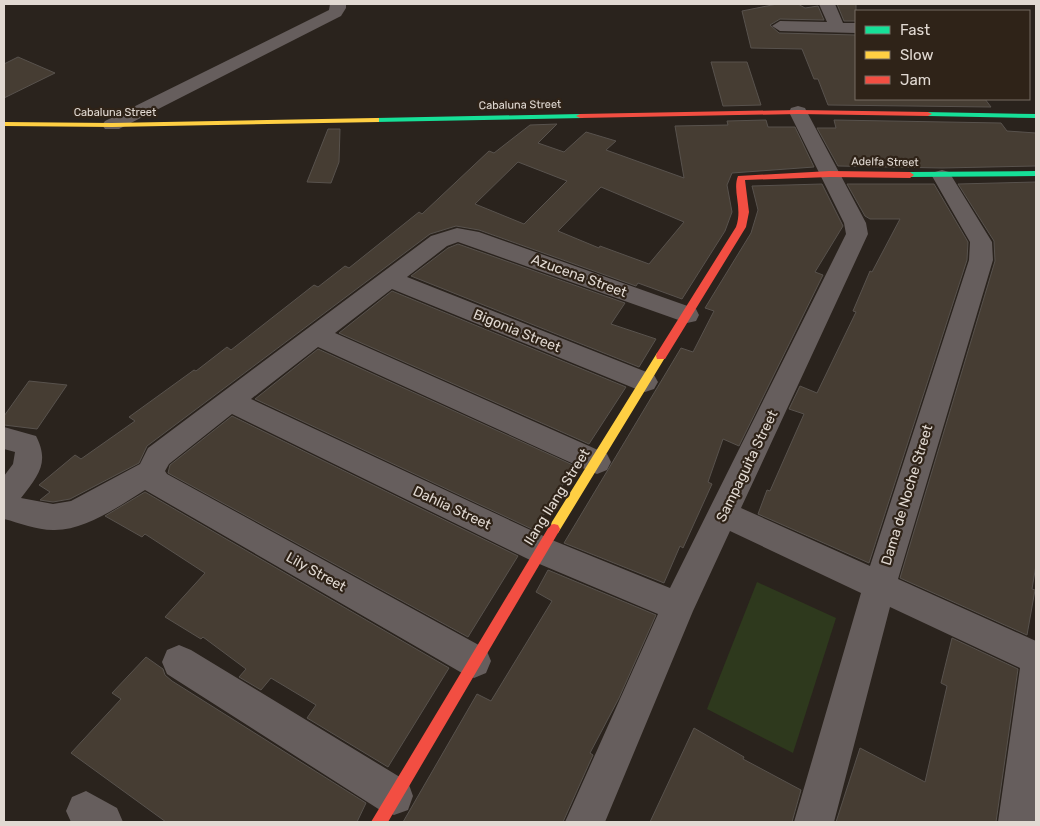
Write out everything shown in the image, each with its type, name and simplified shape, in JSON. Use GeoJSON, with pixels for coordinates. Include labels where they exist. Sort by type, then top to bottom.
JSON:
{"type":"FeatureCollection","features":[{"type":"Feature","properties":{"kind":"main road","name":"Cabaluna Street"},"geometry":{"type":"LineString","coordinates":[[4,124],[112,125],[798,112],[1036,116]]}},
{"type":"Feature","properties":{"kind":"main road","name":"Adelfa Street"},"geometry":{"type":"LineString","coordinates":[[739,184],[739,180],[745,176],[1036,174]]}},
{"type":"Feature","properties":{"kind":"main road","name":"Ilang Ilang Street"},"geometry":{"type":"LineString","coordinates":[[386,809],[541,550],[687,316],[744,219],[745,207],[739,184]]}},
{"type":"Feature","properties":{"kind":"street"},"geometry":{"type":"LineString","coordinates":[[112,125],[334,14],[338,4]]}},
{"type":"Feature","properties":{"kind":"street"},"geometry":{"type":"LineString","coordinates":[[827,4],[837,28]]}},
{"type":"Feature","properties":{"kind":"street"},"geometry":{"type":"LineString","coordinates":[[780,26],[855,28]]}},
{"type":"Feature","properties":{"kind":"street","name":"Sampaguita Street"},"geometry":{"type":"LineString","coordinates":[[585,822],[678,607],[857,234],[855,223],[798,112]]}},
{"type":"Feature","properties":{"kind":"street","name":"Dama de Noche Street"},"geometry":{"type":"LineString","coordinates":[[814,822],[878,587],[982,251],[978,237],[942,176]]}},
{"type":"Feature","properties":{"kind":"street","name":"Azucena Street"},"geometry":{"type":"LineString","coordinates":[[389,279],[439,241],[457,235],[471,237],[687,316]]}},
{"type":"Feature","properties":{"kind":"street"},"geometry":{"type":"LineString","coordinates":[[4,506],[46,516],[61,517],[81,511],[154,477],[158,456],[389,279]]}},
{"type":"Feature","properties":{"kind":"street","name":"Bigonia Street"},"geometry":{"type":"LineString","coordinates":[[389,279],[645,382]]}},
{"type":"Feature","properties":{"kind":"street"},"geometry":{"type":"LineString","coordinates":[[316,335],[597,462]]}},
{"type":"Feature","properties":{"kind":"street","name":"Dahlia Street"},"geometry":{"type":"LineString","coordinates":[[229,401],[541,550],[678,607]]}},
{"type":"Feature","properties":{"kind":"street"},"geometry":{"type":"LineString","coordinates":[[4,438],[12,438],[26,444],[30,451],[29,462],[4,497]]}},
{"type":"Feature","properties":{"kind":"street","name":"Lily Street"},"geometry":{"type":"LineString","coordinates":[[154,477],[474,661]]}},
{"type":"Feature","properties":{"kind":"street"},"geometry":{"type":"LineString","coordinates":[[723,514],[878,587],[1036,658]]}},
{"type":"Feature","properties":{"kind":"street"},"geometry":{"type":"LineString","coordinates":[[179,662],[386,809]]}},
{"type":"Feature","properties":{"kind":"street"},"geometry":{"type":"LineString","coordinates":[[1018,822],[1036,671]]}},
{"type":"Feature","properties":{"kind":"green space"},"geometry":{"type":"Polygon","coordinates":[[[757,582],[836,618],[793,753],[707,709],[757,582]]]}},
{"type":"Feature","properties":{"kind":"building"},"geometry":{"type":"Polygon","coordinates":[[[777,4],[798,4],[805,8],[818,6],[824,20],[780,19],[770,25],[779,33],[855,35],[855,100],[986,100],[991,107],[828,105],[818,79],[814,79],[802,49],[751,48],[742,11],[777,4]]]}},
{"type":"Feature","properties":{"kind":"building"},"geometry":{"type":"Polygon","coordinates":[[[837,4],[856,4],[855,21],[844,21],[837,4]]]}},
{"type":"Feature","properties":{"kind":"building"},"geometry":{"type":"Polygon","coordinates":[[[18,57],[55,73],[4,98],[4,64],[18,57]]]}},
{"type":"Feature","properties":{"kind":"building"},"geometry":{"type":"Polygon","coordinates":[[[711,62],[747,62],[761,105],[723,106],[711,62]]]}},
{"type":"Feature","properties":{"kind":"building"},"geometry":{"type":"Polygon","coordinates":[[[766,120],[768,127],[795,127],[814,167],[732,173],[727,185],[732,212],[725,231],[682,299],[638,283],[636,286],[479,230],[456,226],[430,234],[147,446],[139,463],[70,499],[53,502],[40,500],[50,492],[39,485],[75,455],[81,459],[135,421],[129,417],[194,370],[196,371],[227,347],[231,350],[314,285],[318,287],[345,266],[349,268],[419,212],[422,214],[489,151],[494,153],[530,125],[557,124],[538,143],[564,152],[586,132],[616,141],[606,150],[684,178],[675,126],[728,125],[727,121],[766,120]],[[518,162],[475,204],[524,224],[567,181],[518,162]],[[601,187],[558,231],[599,248],[600,246],[649,264],[684,222],[601,187]]]}},
{"type":"Feature","properties":{"kind":"building"},"geometry":{"type":"Polygon","coordinates":[[[834,120],[1001,123],[1007,131],[1036,133],[1036,166],[942,168],[838,166],[817,128],[836,128],[834,120]]]}},
{"type":"Feature","properties":{"kind":"building"},"geometry":{"type":"Polygon","coordinates":[[[328,129],[340,129],[339,162],[331,183],[307,182],[328,129]]]}},
{"type":"Feature","properties":{"kind":"building"},"geometry":{"type":"Polygon","coordinates":[[[1036,182],[1036,565],[1032,589],[1035,590],[1027,635],[900,578],[995,261],[994,241],[958,184],[1036,182]]]}},
{"type":"Feature","properties":{"kind":"building"},"geometry":{"type":"Polygon","coordinates":[[[822,184],[843,226],[815,272],[823,275],[739,446],[723,439],[708,482],[712,484],[683,548],[680,546],[664,583],[564,543],[681,348],[693,352],[714,311],[705,308],[751,233],[758,210],[752,186],[822,184]]]}},
{"type":"Feature","properties":{"kind":"building"},"geometry":{"type":"Polygon","coordinates":[[[847,184],[934,184],[968,242],[967,260],[869,563],[758,514],[767,490],[770,491],[804,414],[789,409],[800,386],[817,393],[856,312],[853,311],[870,271],[872,272],[900,219],[870,219],[865,216],[847,184]]]}},
{"type":"Feature","properties":{"kind":"building"},"geometry":{"type":"Polygon","coordinates":[[[458,244],[625,303],[611,324],[656,339],[639,367],[411,276],[448,248],[458,244]]]}},
{"type":"Feature","properties":{"kind":"building"},"geometry":{"type":"Polygon","coordinates":[[[392,291],[626,387],[589,444],[339,333],[392,291]]]}},
{"type":"Feature","properties":{"kind":"building"},"geometry":{"type":"Polygon","coordinates":[[[318,349],[575,466],[534,530],[255,399],[318,349]]]}},
{"type":"Feature","properties":{"kind":"building"},"geometry":{"type":"Polygon","coordinates":[[[29,381],[67,385],[37,429],[4,425],[4,416],[29,381]]]}},
{"type":"Feature","properties":{"kind":"building"},"geometry":{"type":"Polygon","coordinates":[[[232,416],[518,556],[468,637],[168,473],[170,465],[232,416]]]}},
{"type":"Feature","properties":{"kind":"building"},"geometry":{"type":"Polygon","coordinates":[[[145,492],[449,668],[388,767],[307,718],[316,705],[271,678],[261,690],[239,677],[246,669],[203,637],[201,639],[165,617],[205,573],[145,534],[142,537],[105,516],[145,492]]]}},
{"type":"Feature","properties":{"kind":"building"},"geometry":{"type":"Polygon","coordinates":[[[548,570],[656,615],[619,698],[590,753],[593,755],[563,822],[403,822],[477,694],[491,701],[552,601],[536,592],[548,570]]]}},
{"type":"Feature","properties":{"kind":"building"},"geometry":{"type":"Polygon","coordinates":[[[952,638],[1018,669],[996,822],[836,822],[860,748],[925,782],[947,686],[941,683],[952,638]]]}},
{"type":"Feature","properties":{"kind":"building"},"geometry":{"type":"Polygon","coordinates":[[[146,657],[163,669],[165,675],[172,681],[366,803],[357,822],[166,822],[71,753],[121,699],[112,693],[146,657]]]}},
{"type":"Feature","properties":{"kind":"building"},"geometry":{"type":"Polygon","coordinates":[[[694,728],[744,757],[743,759],[801,790],[792,822],[650,822],[694,728]]]}},
{"type":"Feature","properties":{"kind":"traffic: fast"},"geometry":{"type":"LineString","coordinates":[[928,114],[1036,116]]}},
{"type":"Feature","properties":{"kind":"traffic: fast"},"geometry":{"type":"LineString","coordinates":[[376,120],[580,116]]}},
{"type":"Feature","properties":{"kind":"traffic: fast"},"geometry":{"type":"LineString","coordinates":[[910,175],[1036,174]]}},
{"type":"Feature","properties":{"kind":"traffic: slow"},"geometry":{"type":"LineString","coordinates":[[4,124],[112,125],[376,120]]}},
{"type":"Feature","properties":{"kind":"traffic: slow"},"geometry":{"type":"LineString","coordinates":[[554,529],[661,356]]}},
{"type":"Feature","properties":{"kind":"traffic: jam"},"geometry":{"type":"LineString","coordinates":[[580,116],[798,112],[928,114]]}},
{"type":"Feature","properties":{"kind":"traffic: jam"},"geometry":{"type":"LineString","coordinates":[[661,356],[741,227],[744,212],[740,189],[741,178],[830,174],[910,175]]}},
{"type":"Feature","properties":{"kind":"traffic: jam"},"geometry":{"type":"LineString","coordinates":[[379,822],[554,529]]}}]}
